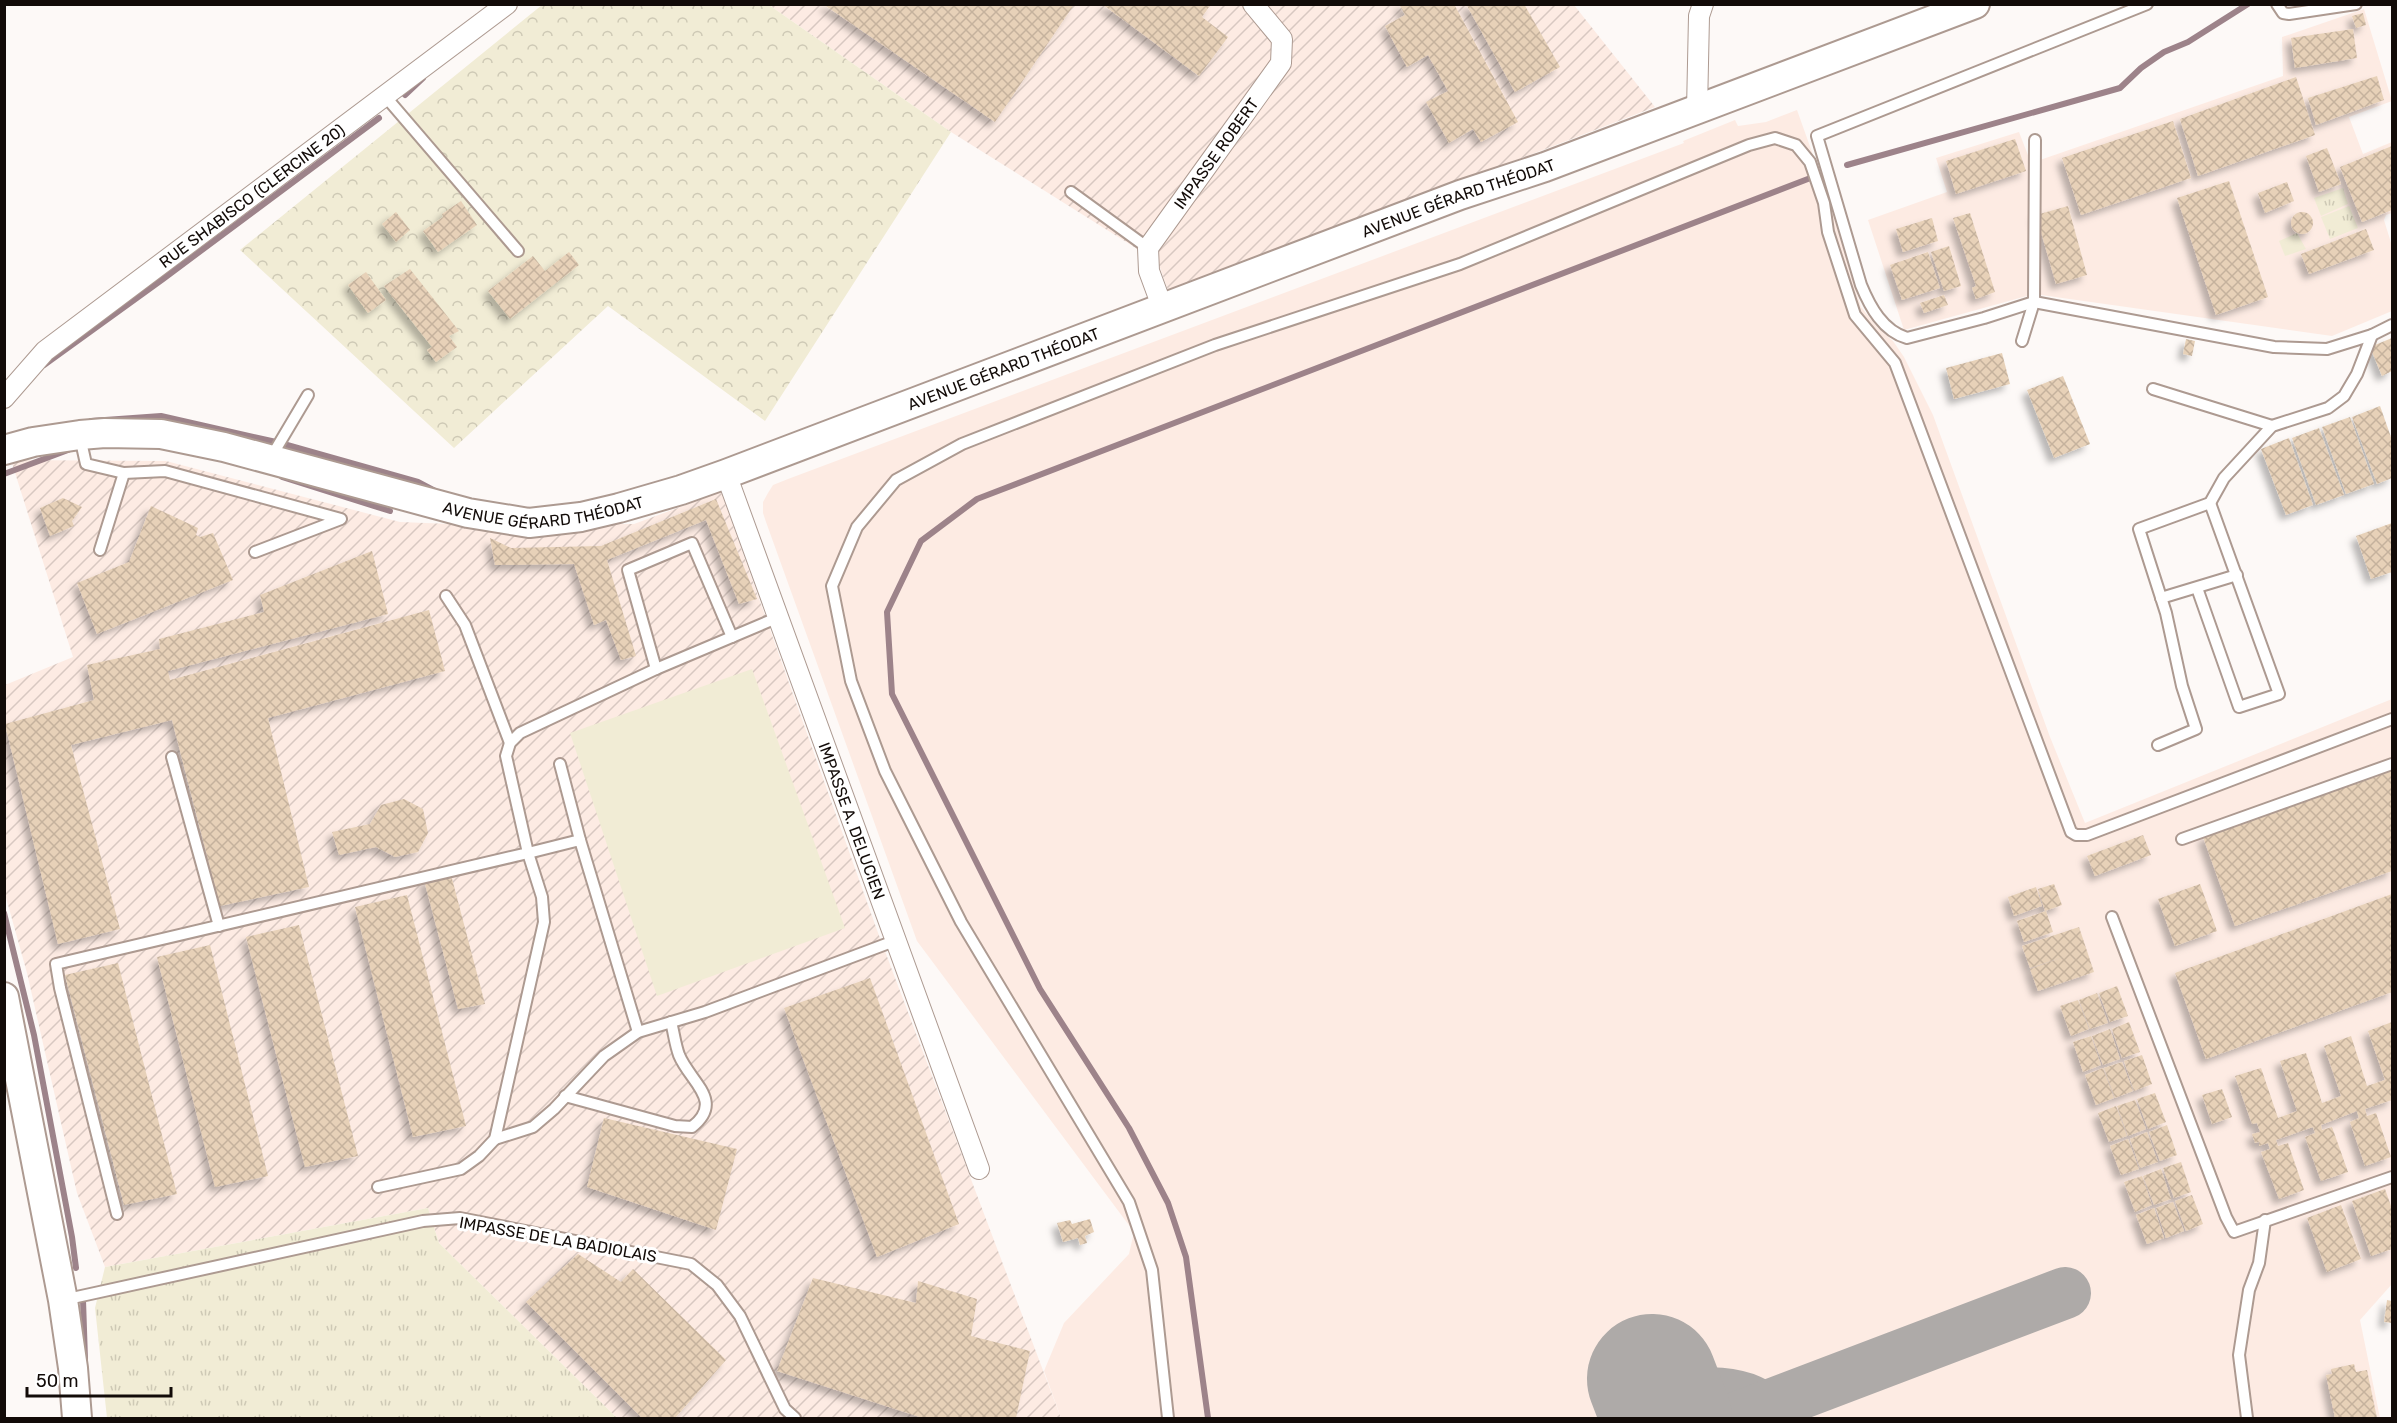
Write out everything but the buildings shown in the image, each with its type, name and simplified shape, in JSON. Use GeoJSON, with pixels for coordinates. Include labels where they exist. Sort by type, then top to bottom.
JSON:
{"type":"FeatureCollection","features":[{"type":"Feature","properties":{"kind":"street","name":"RUE SHABISCO (CLERCINE 20)"},"geometry":{"type":"LineString","coordinates":[[4,398],[45,351],[507,4]]}},
{"type":"Feature","properties":{"kind":"street","name":"IMPASSE ROBERT"},"geometry":{"type":"LineString","coordinates":[[1148,248],[1281,63],[1282,39],[1253,4]]}},
{"type":"Feature","properties":{"kind":"street","name":"AVENUE GÉRARD THÉODAT"},"geometry":{"type":"LineString","coordinates":[[4,450],[33,442],[80,435],[161,434],[224,447],[468,513],[529,523],[581,517],[681,490],[726,474],[1460,195],[1545,167],[1975,4]]}},
{"type":"Feature","properties":{"kind":"street"},"geometry":{"type":"LineString","coordinates":[[1697,8],[1698,110]]}},
{"type":"Feature","properties":{"kind":"street"},"geometry":{"type":"LineString","coordinates":[[1148,248],[1149,271],[1163,309]]}},
{"type":"Feature","properties":{"kind":"street","name":"IMPASSE A. DELUCIEN"},"geometry":{"type":"LineString","coordinates":[[726,474],[979,1169]]}},
{"type":"Feature","properties":{"kind":"street"},"geometry":{"type":"LineString","coordinates":[[4,997],[8,1032],[63,1300],[73,1368],[76,1419]]}},
{"type":"Feature","properties":{"kind":"lane"},"geometry":{"type":"LineString","coordinates":[[2148,4],[1817,136],[1861,285],[1869,304],[1897,335],[1907,338],[2034,302],[2274,347],[2327,349],[2372,335],[2392,325]]}},
{"type":"Feature","properties":{"kind":"lane"},"geometry":{"type":"LineString","coordinates":[[2278,6],[2283,13],[2289,14],[2356,4]]}},
{"type":"Feature","properties":{"kind":"lane"},"geometry":{"type":"LineString","coordinates":[[385,96],[518,251]]}},
{"type":"Feature","properties":{"kind":"lane"},"geometry":{"type":"LineString","coordinates":[[1168,1419],[1152,1270],[1129,1203],[961,922],[885,771],[851,681],[832,586],[857,528],[896,480],[962,444],[1215,345],[1460,264],[1749,145],[1775,138],[1796,145],[1810,162],[1824,203],[1828,232],[1855,315],[1895,363],[2071,831],[2076,835],[2086,835],[2392,719]]}},
{"type":"Feature","properties":{"kind":"lane"},"geometry":{"type":"LineString","coordinates":[[2022,341],[2034,302],[2035,140]]}},
{"type":"Feature","properties":{"kind":"lane"},"geometry":{"type":"LineString","coordinates":[[1071,192],[1148,248]]}},
{"type":"Feature","properties":{"kind":"lane"},"geometry":{"type":"LineString","coordinates":[[2158,745],[2196,729],[2182,686],[2161,598],[2139,529],[2210,502],[2224,478],[2272,426],[2328,408],[2344,396],[2357,374],[2372,335]]}},
{"type":"Feature","properties":{"kind":"lane"},"geometry":{"type":"LineString","coordinates":[[2153,389],[2272,426]]}},
{"type":"Feature","properties":{"kind":"lane"},"geometry":{"type":"LineString","coordinates":[[270,459],[308,395]]}},
{"type":"Feature","properties":{"kind":"lane"},"geometry":{"type":"LineString","coordinates":[[80,435],[86,464],[124,473],[165,471],[341,519],[255,552]]}},
{"type":"Feature","properties":{"kind":"lane"},"geometry":{"type":"LineString","coordinates":[[100,550],[124,473]]}},
{"type":"Feature","properties":{"kind":"lane"},"geometry":{"type":"LineString","coordinates":[[2197,588],[2239,707],[2279,694],[2210,502]]}},
{"type":"Feature","properties":{"kind":"lane"},"geometry":{"type":"LineString","coordinates":[[656,669],[628,570],[692,543],[732,637]]}},
{"type":"Feature","properties":{"kind":"lane"},"geometry":{"type":"LineString","coordinates":[[2161,598],[2237,575]]}},
{"type":"Feature","properties":{"kind":"lane"},"geometry":{"type":"LineString","coordinates":[[446,596],[465,625],[510,743]]}},
{"type":"Feature","properties":{"kind":"lane"},"geometry":{"type":"LineString","coordinates":[[495,1139],[544,922],[542,897],[528,853],[506,756],[510,743],[532,727],[656,669],[779,616]]}},
{"type":"Feature","properties":{"kind":"lane"},"geometry":{"type":"LineString","coordinates":[[172,757],[219,926]]}},
{"type":"Feature","properties":{"kind":"lane"},"geometry":{"type":"LineString","coordinates":[[560,764],[580,840],[638,1032]]}},
{"type":"Feature","properties":{"kind":"lane"},"geometry":{"type":"LineString","coordinates":[[2182,839],[2392,764]]}},
{"type":"Feature","properties":{"kind":"lane"},"geometry":{"type":"LineString","coordinates":[[117,1214],[56,964],[580,840]]}},
{"type":"Feature","properties":{"kind":"lane"},"geometry":{"type":"LineString","coordinates":[[2112,917],[2226,1217],[2234,1232],[2392,1177]]}},
{"type":"Feature","properties":{"kind":"lane"},"geometry":{"type":"LineString","coordinates":[[378,1187],[461,1169],[479,1156],[495,1139],[533,1127],[604,1056],[638,1032],[705,1012],[897,940]]}},
{"type":"Feature","properties":{"kind":"lane"},"geometry":{"type":"LineString","coordinates":[[565,1096],[675,1126],[692,1127],[702,1119],[706,1108],[705,1097],[679,1054],[672,1022]]}},
{"type":"Feature","properties":{"kind":"lane","name":"IMPASSE DE LA BADIOLAIS"},"geometry":{"type":"LineString","coordinates":[[63,1300],[423,1221],[460,1218],[691,1264],[717,1285],[740,1316],[785,1409],[795,1419]]}},
{"type":"Feature","properties":{"kind":"lane"},"geometry":{"type":"LineString","coordinates":[[2247,1419],[2239,1355],[2249,1290],[2259,1263],[2265,1220]]}},
{"type":"Feature","properties":{"kind":"shaded area"},"geometry":{"type":"Polygon","coordinates":[[[769,5],[1574,5],[1655,107],[1169,293],[1158,262],[951,132],[769,5]]]}},
{"type":"Feature","properties":{"kind":"shaded area"},"geometry":{"type":"Polygon","coordinates":[[[2364,9],[2392,101],[2349,117],[2363,154],[2392,142],[2392,213],[2386,215],[2384,220],[2392,246],[2392,311],[2332,336],[2034,294],[1904,330],[1868,220],[1947,192],[1936,158],[2019,132],[2031,163],[2283,76],[2282,37],[2364,9]]]}},
{"type":"Feature","properties":{"kind":"shaded area"},"geometry":{"type":"Polygon","coordinates":[[[1797,110],[1828,197],[1861,307],[1878,328],[1893,341],[1904,357],[1933,415],[2050,737],[2085,823],[2392,699],[2392,1284],[2360,1320],[2380,1418],[1061,1418],[1044,1371],[1064,1323],[1129,1254],[1134,1232],[917,941],[763,513],[763,502],[768,493],[773,485],[788,479],[1684,143],[1683,141],[1735,120],[1738,126],[1766,122],[1797,110]]]}},
{"type":"Feature","properties":{"kind":"shaded area"},"geometry":{"type":"Polygon","coordinates":[[[11,460],[166,461],[400,522],[476,525],[634,524],[721,492],[877,930],[1061,1418],[617,1418],[439,1243],[428,1208],[105,1267],[77,1193],[27,973],[5,894],[5,685],[73,657],[11,460]]]}},
{"type":"Feature","properties":{"kind":"green space"},"geometry":{"type":"Polygon","coordinates":[[[542,5],[769,5],[951,132],[765,421],[608,306],[454,448],[240,250],[542,5]]]}},
{"type":"Feature","properties":{"kind":"green space"},"geometry":{"type":"Polygon","coordinates":[[[2343,188],[2348,204],[2321,216],[2314,198],[2343,188]]]}},
{"type":"Feature","properties":{"kind":"green space"},"geometry":{"type":"Polygon","coordinates":[[[2349,206],[2358,228],[2330,239],[2321,217],[2349,206]]]}},
{"type":"Feature","properties":{"kind":"green space"},"geometry":{"type":"Polygon","coordinates":[[[2297,233],[2306,249],[2285,256],[2279,241],[2297,233]]]}},
{"type":"Feature","properties":{"kind":"green space"},"geometry":{"type":"Polygon","coordinates":[[[752,669],[845,928],[657,996],[570,733],[752,669]]]}},
{"type":"Feature","properties":{"kind":"green space"},"geometry":{"type":"Polygon","coordinates":[[[428,1208],[439,1243],[617,1418],[107,1418],[95,1308],[105,1267],[428,1208]]]}},
{"type":"Feature","properties":{"kind":"waterway"},"geometry":{"type":"LineString","coordinates":[[1847,165],[2120,88],[2141,68],[2164,52],[2188,42],[2248,4]]}},
{"type":"Feature","properties":{"kind":"waterway"},"geometry":{"type":"LineString","coordinates":[[405,95],[423,78]]}},
{"type":"Feature","properties":{"kind":"waterway"},"geometry":{"type":"LineString","coordinates":[[44,365],[379,118]]}},
{"type":"Feature","properties":{"kind":"waterway"},"geometry":{"type":"LineString","coordinates":[[1208,1418],[1186,1257],[1168,1203],[1129,1128],[1040,989],[892,694],[887,612],[921,541],[977,499],[1813,177]]}},
{"type":"Feature","properties":{"kind":"waterway"},"geometry":{"type":"LineString","coordinates":[[91,421],[161,416],[276,442]]}},
{"type":"Feature","properties":{"kind":"waterway"},"geometry":{"type":"LineString","coordinates":[[280,443],[418,482],[435,491]]}},
{"type":"Feature","properties":{"kind":"waterway"},"geometry":{"type":"LineString","coordinates":[[4,474],[68,450]]}},
{"type":"Feature","properties":{"kind":"waterway"},"geometry":{"type":"LineString","coordinates":[[282,477],[390,511]]}},
{"type":"Feature","properties":{"kind":"waterway"},"geometry":{"type":"LineString","coordinates":[[4,913],[34,1035],[76,1268]]}},
{"type":"Feature","properties":{"kind":"waterway"},"geometry":{"type":"LineString","coordinates":[[83,1300],[85,1359]]}},
{"type":"Feature","properties":{"kind":"taxiway"},"geometry":{"type":"LineString","coordinates":[[1736,1418],[2065,1293]]}},
{"type":"Feature","properties":{"kind":"taxiway"},"geometry":{"type":"LineString","coordinates":[[1647,1418],[1663,1403],[1675,1398],[1705,1393],[1736,1396],[1750,1401],[1762,1408],[1770,1418]]}},
{"type":"Feature","properties":{"kind":"runway"},"geometry":{"type":"LineString","coordinates":[[1652,1379],[1667,1418]]}}]}
